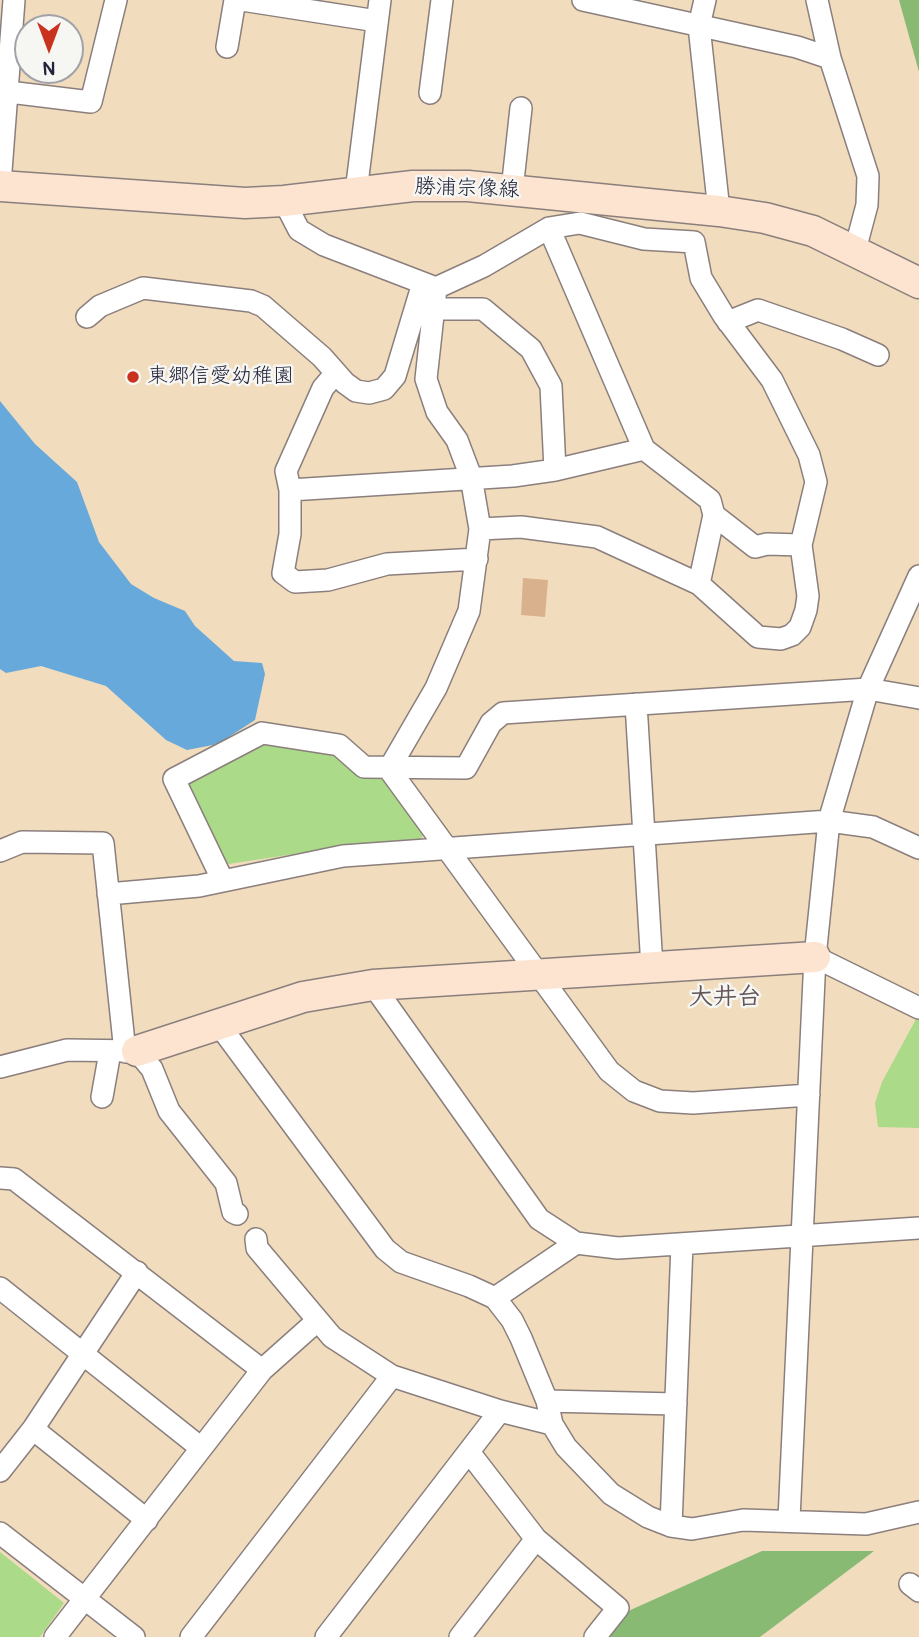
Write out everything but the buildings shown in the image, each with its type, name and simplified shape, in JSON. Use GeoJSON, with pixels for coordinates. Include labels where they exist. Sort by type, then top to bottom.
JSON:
{"type":"FeatureCollection","features":[{"type":"Feature","properties":{"kind":"main road","name":"勝浦宗像線"},"geometry":{"type":"LineString","coordinates":[[0,185],[204,202],[284,201],[413,186],[512,190],[719,211],[765,218],[813,231],[919,284]]}},
{"type":"Feature","properties":{"kind":"main road"},"geometry":{"type":"LineString","coordinates":[[124,1052],[303,997],[373,985],[815,957]]}},
{"type":"Feature","properties":{"kind":"street"},"geometry":{"type":"LineString","coordinates":[[0,185],[4,91],[14,0]]}},
{"type":"Feature","properties":{"kind":"street"},"geometry":{"type":"LineString","coordinates":[[4,91],[91,102],[116,0]]}},
{"type":"Feature","properties":{"kind":"street"},"geometry":{"type":"LineString","coordinates":[[228,47],[235,0]]}},
{"type":"Feature","properties":{"kind":"street"},"geometry":{"type":"LineString","coordinates":[[242,0],[379,10],[356,192]]}},
{"type":"Feature","properties":{"kind":"street"},"geometry":{"type":"LineString","coordinates":[[430,93],[442,0]]}},
{"type":"Feature","properties":{"kind":"street"},"geometry":{"type":"LineString","coordinates":[[583,0],[797,47],[830,58]]}},
{"type":"Feature","properties":{"kind":"street"},"geometry":{"type":"LineString","coordinates":[[705,0],[699,26],[719,211]]}},
{"type":"Feature","properties":{"kind":"street"},"geometry":{"type":"LineString","coordinates":[[817,0],[830,58],[868,176],[867,205],[855,250]]}},
{"type":"Feature","properties":{"kind":"street"},"geometry":{"type":"LineString","coordinates":[[512,190],[521,108]]}},
{"type":"Feature","properties":{"kind":"street"},"geometry":{"type":"LineString","coordinates":[[284,201],[299,230],[324,245],[429,285],[484,266],[549,228],[580,223],[644,239],[694,242],[701,278],[728,322],[772,380],[809,455],[816,482],[801,545],[808,596],[800,627],[792,635],[781,639],[758,637],[699,584],[597,537],[521,527],[480,529]]}},
{"type":"Feature","properties":{"kind":"street"},"geometry":{"type":"LineString","coordinates":[[549,228],[643,450],[710,500],[714,515],[699,584]]}},
{"type":"Feature","properties":{"kind":"street"},"geometry":{"type":"LineString","coordinates":[[389,769],[436,688],[469,611],[480,529],[471,477],[457,440],[437,412],[426,379],[434,309],[429,285]]}},
{"type":"Feature","properties":{"kind":"street"},"geometry":{"type":"LineString","coordinates":[[87,317],[100,306],[143,288],[251,301],[263,306],[323,357],[335,374],[356,391],[369,393],[384,389],[395,376],[429,285]]}},
{"type":"Feature","properties":{"kind":"street"},"geometry":{"type":"LineString","coordinates":[[434,309],[483,309],[531,349],[551,386],[555,470]]}},
{"type":"Feature","properties":{"kind":"street"},"geometry":{"type":"LineString","coordinates":[[728,322],[758,310],[842,338],[878,355]]}},
{"type":"Feature","properties":{"kind":"street"},"geometry":{"type":"LineString","coordinates":[[335,374],[323,388],[286,471],[290,490],[290,534],[282,573],[295,582],[328,580],[387,564],[477,559]]}},
{"type":"Feature","properties":{"kind":"street"},"geometry":{"type":"LineString","coordinates":[[290,490],[513,476],[555,470],[643,450]]}},
{"type":"Feature","properties":{"kind":"street"},"geometry":{"type":"LineString","coordinates":[[714,515],[755,547],[766,544],[801,545]]}},
{"type":"Feature","properties":{"kind":"street"},"geometry":{"type":"LineString","coordinates":[[789,1519],[815,957],[829,821],[867,689],[919,576]]}},
{"type":"Feature","properties":{"kind":"street"},"geometry":{"type":"LineString","coordinates":[[223,881],[174,779],[262,733],[339,745],[364,767],[466,768],[491,723],[503,713],[867,689],[919,698]]}},
{"type":"Feature","properties":{"kind":"street"},"geometry":{"type":"LineString","coordinates":[[635,704],[652,967]]}},
{"type":"Feature","properties":{"kind":"street"},"geometry":{"type":"LineString","coordinates":[[389,769],[609,1071],[634,1091],[660,1101],[693,1103],[809,1095]]}},
{"type":"Feature","properties":{"kind":"street"},"geometry":{"type":"LineString","coordinates":[[108,894],[223,881],[343,856],[829,821],[873,827],[919,848]]}},
{"type":"Feature","properties":{"kind":"street"},"geometry":{"type":"LineString","coordinates":[[0,851],[22,842],[103,843],[124,1052],[102,1097]]}},
{"type":"Feature","properties":{"kind":"street"},"geometry":{"type":"LineString","coordinates":[[815,957],[919,1008]]}},
{"type":"Feature","properties":{"kind":"street"},"geometry":{"type":"LineString","coordinates":[[373,985],[539,1219],[576,1243],[618,1248],[919,1228]]}},
{"type":"Feature","properties":{"kind":"street"},"geometry":{"type":"LineString","coordinates":[[217,1023],[384,1248],[401,1262],[495,1298],[512,1320],[547,1401],[552,1424],[582,1467],[611,1494],[648,1517],[671,1527],[692,1529],[743,1520],[789,1519],[821,1524],[866,1524],[919,1512]]}},
{"type":"Feature","properties":{"kind":"street"},"geometry":{"type":"LineString","coordinates":[[0,1067],[67,1051],[124,1052],[152,1069],[169,1111],[226,1183],[233,1212],[237,1214]]}},
{"type":"Feature","properties":{"kind":"street"},"geometry":{"type":"LineString","coordinates":[[0,1178],[14,1179],[262,1370]]}},
{"type":"Feature","properties":{"kind":"street"},"geometry":{"type":"LineString","coordinates":[[256,1239],[257,1248],[332,1337],[392,1376],[500,1411],[552,1424]]}},
{"type":"Feature","properties":{"kind":"street"},"geometry":{"type":"LineString","coordinates":[[495,1298],[576,1243]]}},
{"type":"Feature","properties":{"kind":"street"},"geometry":{"type":"LineString","coordinates":[[671,1527],[682,1244]]}},
{"type":"Feature","properties":{"kind":"street"},"geometry":{"type":"LineString","coordinates":[[0,1471],[33,1429],[137,1272]]}},
{"type":"Feature","properties":{"kind":"street"},"geometry":{"type":"LineString","coordinates":[[0,1288],[201,1448]]}},
{"type":"Feature","properties":{"kind":"street"},"geometry":{"type":"LineString","coordinates":[[55,1637],[262,1370],[317,1321]]}},
{"type":"Feature","properties":{"kind":"street"},"geometry":{"type":"LineString","coordinates":[[191,1637],[392,1376]]}},
{"type":"Feature","properties":{"kind":"street"},"geometry":{"type":"LineString","coordinates":[[547,1401],[676,1404]]}},
{"type":"Feature","properties":{"kind":"street"},"geometry":{"type":"LineString","coordinates":[[326,1637],[500,1411]]}},
{"type":"Feature","properties":{"kind":"street"},"geometry":{"type":"LineString","coordinates":[[33,1429],[147,1520]]}},
{"type":"Feature","properties":{"kind":"street"},"geometry":{"type":"LineString","coordinates":[[469,1452],[536,1539],[618,1608],[595,1637]]}},
{"type":"Feature","properties":{"kind":"street"},"geometry":{"type":"LineString","coordinates":[[0,1533],[134,1637]]}},
{"type":"Feature","properties":{"kind":"street"},"geometry":{"type":"LineString","coordinates":[[460,1637],[536,1539]]}},
{"type":"Feature","properties":{"kind":"green space"},"geometry":{"type":"Polygon","coordinates":[[[899,0],[919,0],[919,72],[899,0]]]}},
{"type":"Feature","properties":{"kind":"green space"},"geometry":{"type":"Polygon","coordinates":[[[264,742],[335,752],[387,779],[424,833],[420,840],[347,846],[222,865],[185,784],[264,742]]]}},
{"type":"Feature","properties":{"kind":"green space"},"geometry":{"type":"Polygon","coordinates":[[[916,1019],[919,1020],[919,1128],[878,1127],[875,1103],[882,1082],[916,1019]]]}},
{"type":"Feature","properties":{"kind":"green space"},"geometry":{"type":"Polygon","coordinates":[[[762,1551],[874,1551],[760,1637],[608,1637],[626,1612],[762,1551]]]}},
{"type":"Feature","properties":{"kind":"green space"},"geometry":{"type":"Polygon","coordinates":[[[0,1552],[64,1603],[40,1637],[0,1637],[0,1552]]]}},
{"type":"Feature","properties":{"kind":"water"},"geometry":{"type":"Polygon","coordinates":[[[0,401],[35,444],[77,482],[99,542],[131,584],[154,598],[185,611],[195,626],[234,661],[262,663],[265,674],[255,720],[218,744],[187,750],[166,740],[106,686],[41,666],[6,673],[0,669],[0,401]]]}},
{"type":"Feature","properties":{"kind":"place","name":"東郷信愛幼稚園"},"geometry":{"type":"Point","coordinates":[133,377]}},
{"type":"Feature","properties":{"kind":"district","name":"大井台"},"geometry":{"type":"Point","coordinates":[725,998]}}]}
